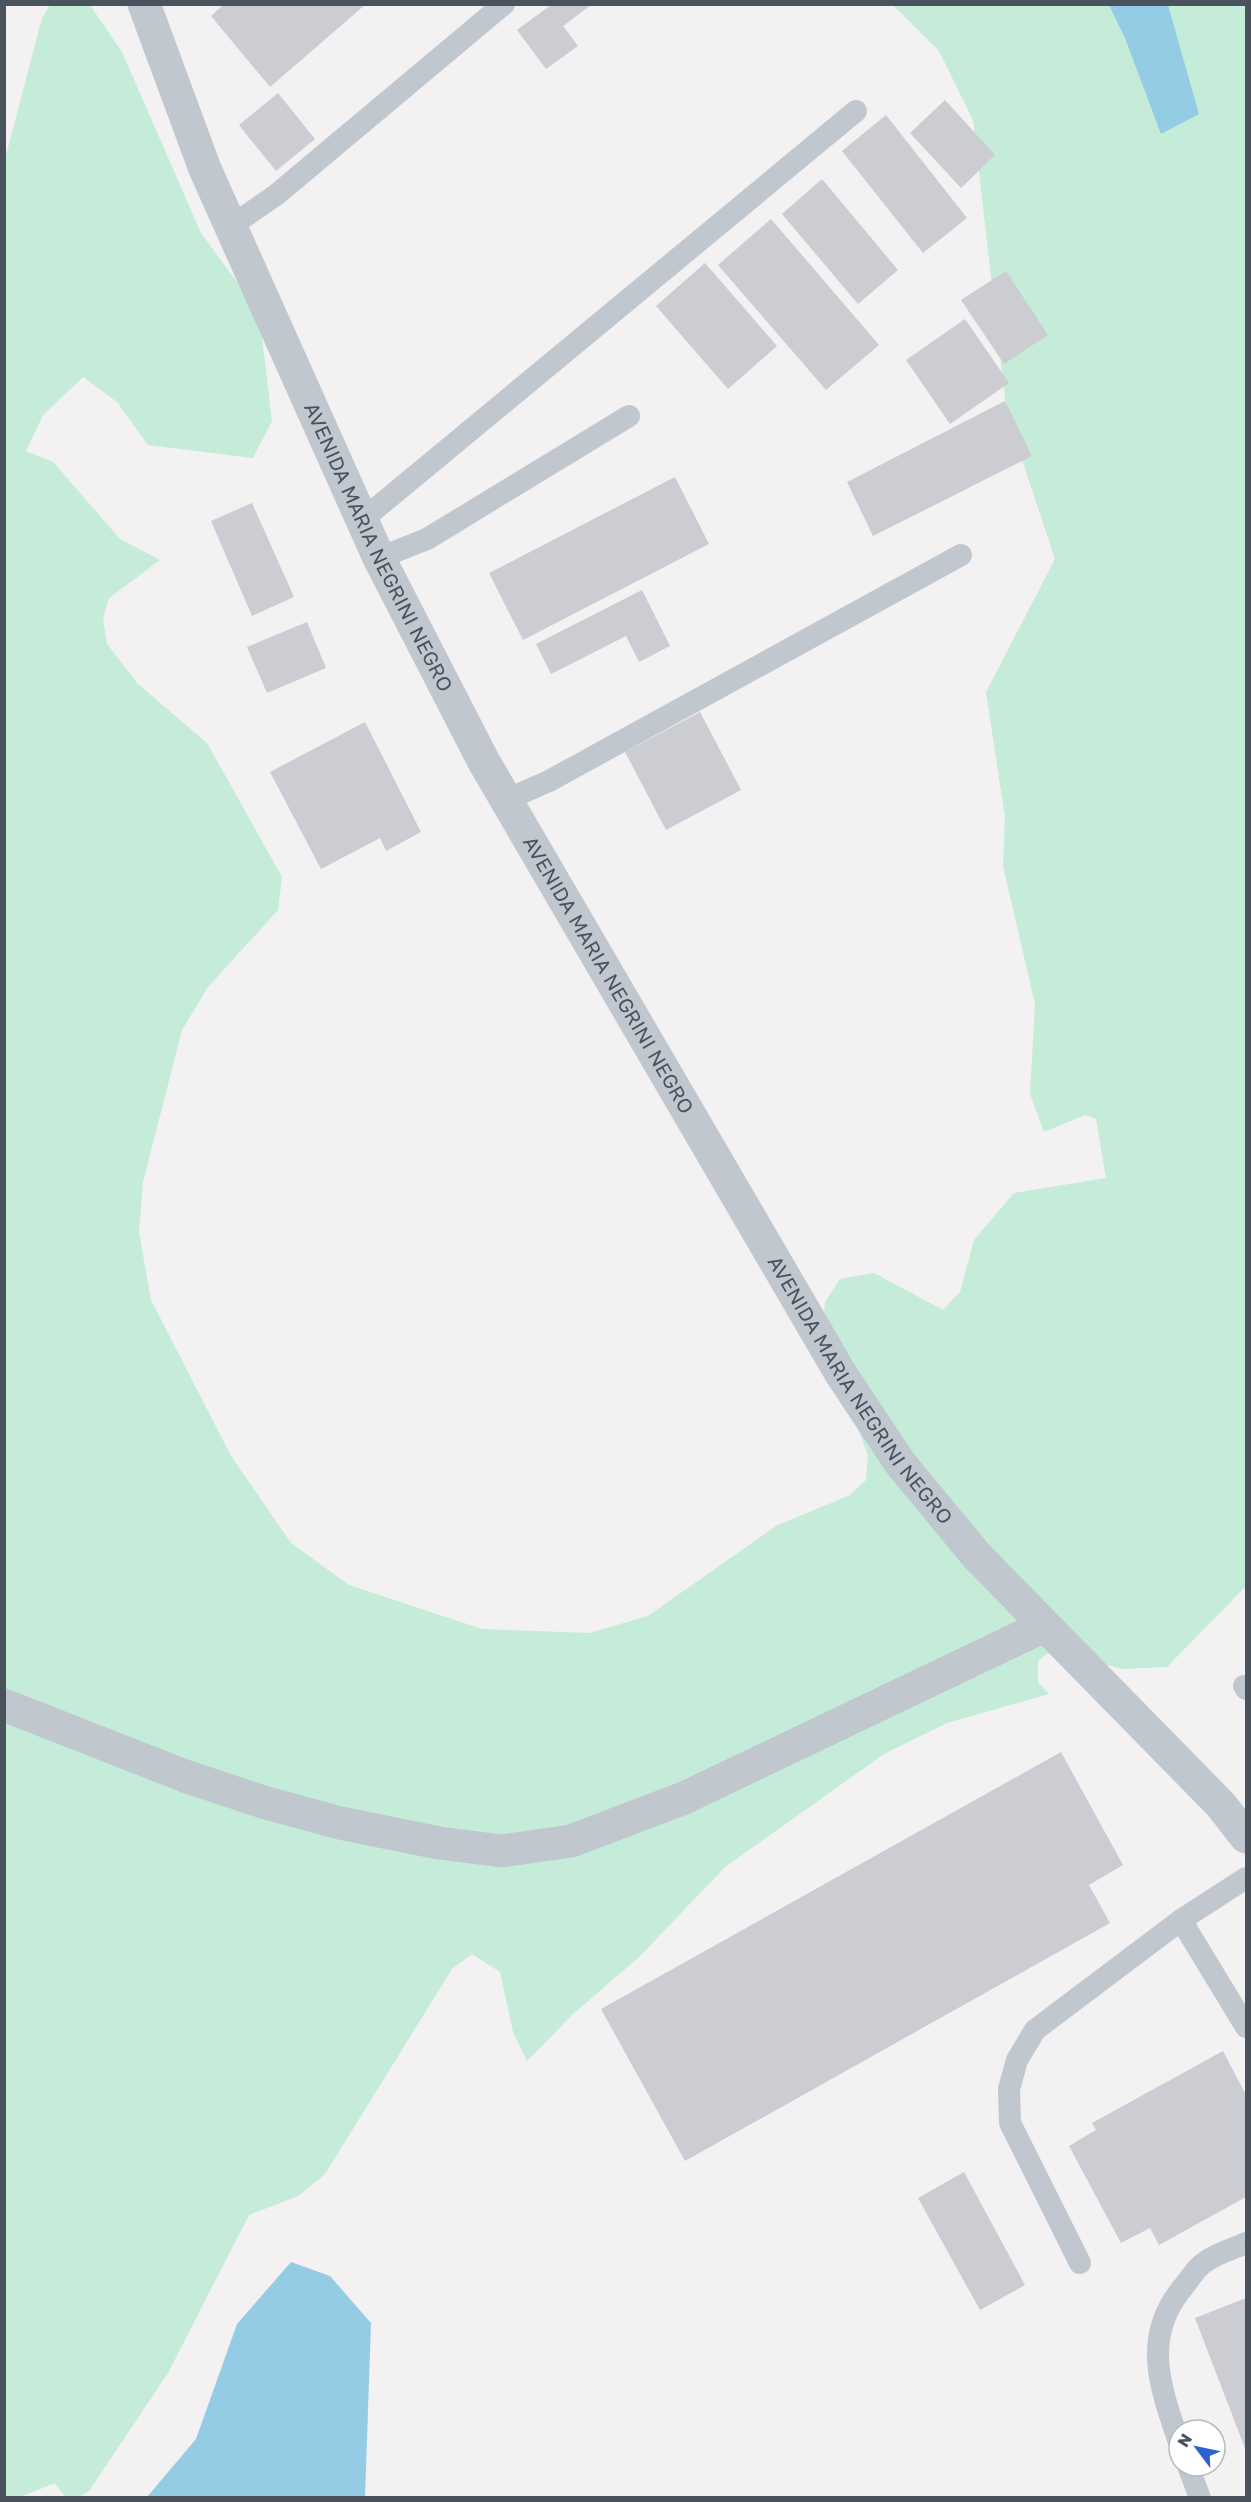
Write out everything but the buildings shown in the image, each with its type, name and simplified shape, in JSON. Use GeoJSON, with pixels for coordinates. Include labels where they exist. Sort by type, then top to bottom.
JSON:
{"type":"FeatureCollection","features":[{"type":"Feature","properties":{"kind":"street","name":"AVENIDA MARIA NEGRINI NEGRO"},"geometry":{"type":"LineString","coordinates":[[144,4],[205,169],[379,558],[484,762],[841,1374],[900,1463],[976,1555],[1221,1805],[1246,1837]]}},
{"type":"Feature","properties":{"kind":"street"},"geometry":{"type":"LineString","coordinates":[[4,1706],[37,1716],[185,1776],[263,1802],[340,1823],[439,1843],[502,1851],[571,1841],[684,1798],[1044,1626]]}},
{"type":"Feature","properties":{"kind":"lane"},"geometry":{"type":"LineString","coordinates":[[231,226],[276,195],[504,4]]}},
{"type":"Feature","properties":{"kind":"lane"},"geometry":{"type":"LineString","coordinates":[[362,520],[856,111]]}},
{"type":"Feature","properties":{"kind":"lane"},"geometry":{"type":"LineString","coordinates":[[379,558],[427,539],[629,416]]}},
{"type":"Feature","properties":{"kind":"lane"},"geometry":{"type":"LineString","coordinates":[[506,800],[549,781],[961,555]]}},
{"type":"Feature","properties":{"kind":"lane"},"geometry":{"type":"LineString","coordinates":[[1080,2263],[1010,2123],[1009,2089],[1017,2060],[1035,2030],[1181,1920],[1246,1878]]}},
{"type":"Feature","properties":{"kind":"lane"},"geometry":{"type":"LineString","coordinates":[[1181,1920],[1246,2027]]}},
{"type":"Feature","properties":{"kind":"lane"},"geometry":{"type":"LineString","coordinates":[[1171,2418],[1161,2391],[1156,2355],[1161,2326],[1178,2293],[1203,2262],[1246,2243]]}},
{"type":"Feature","properties":{"kind":"lane"},"geometry":{"type":"LineString","coordinates":[[1192,2478],[1200,2498]]}},
{"type":"Feature","properties":{"kind":"green space"},"geometry":{"type":"Polygon","coordinates":[[[50,5],[90,5],[122,52],[201,233],[259,312],[272,421],[253,458],[148,445],[117,402],[83,377],[43,415],[26,451],[53,462],[120,539],[160,560],[109,598],[103,619],[107,644],[137,683],[207,743],[282,877],[278,910],[208,987],[182,1030],[143,1182],[139,1232],[151,1300],[231,1456],[291,1543],[349,1585],[482,1629],[589,1633],[648,1616],[776,1526],[850,1495],[866,1480],[868,1455],[822,1334],[825,1302],[840,1279],[874,1273],[943,1310],[960,1292],[974,1240],[1014,1193],[1106,1178],[1096,1119],[1085,1115],[1044,1132],[1030,1094],[1035,1004],[1003,866],[1005,817],[986,692],[1055,559],[1007,415],[973,120],[939,51],[893,5],[1246,5],[1246,1586],[1167,1667],[1121,1669],[1055,1648],[1038,1661],[1038,1682],[1049,1694],[947,1723],[884,1754],[725,1867],[640,1956],[573,2014],[527,2061],[513,2032],[500,1972],[472,1954],[452,1969],[325,2174],[298,2196],[249,2215],[168,2373],[89,2491],[79,2497],[65,2497],[55,2483],[20,2497],[5,2498],[4,163],[42,18],[50,5]]]}},
{"type":"Feature","properties":{"kind":"water"},"geometry":{"type":"Polygon","coordinates":[[[1109,5],[1168,5],[1199,114],[1161,134],[1125,38],[1109,5]]]}},
{"type":"Feature","properties":{"kind":"water"},"geometry":{"type":"Polygon","coordinates":[[[291,2262],[330,2276],[371,2323],[365,2497],[147,2497],[196,2439],[237,2324],[291,2262]]]}}]}
